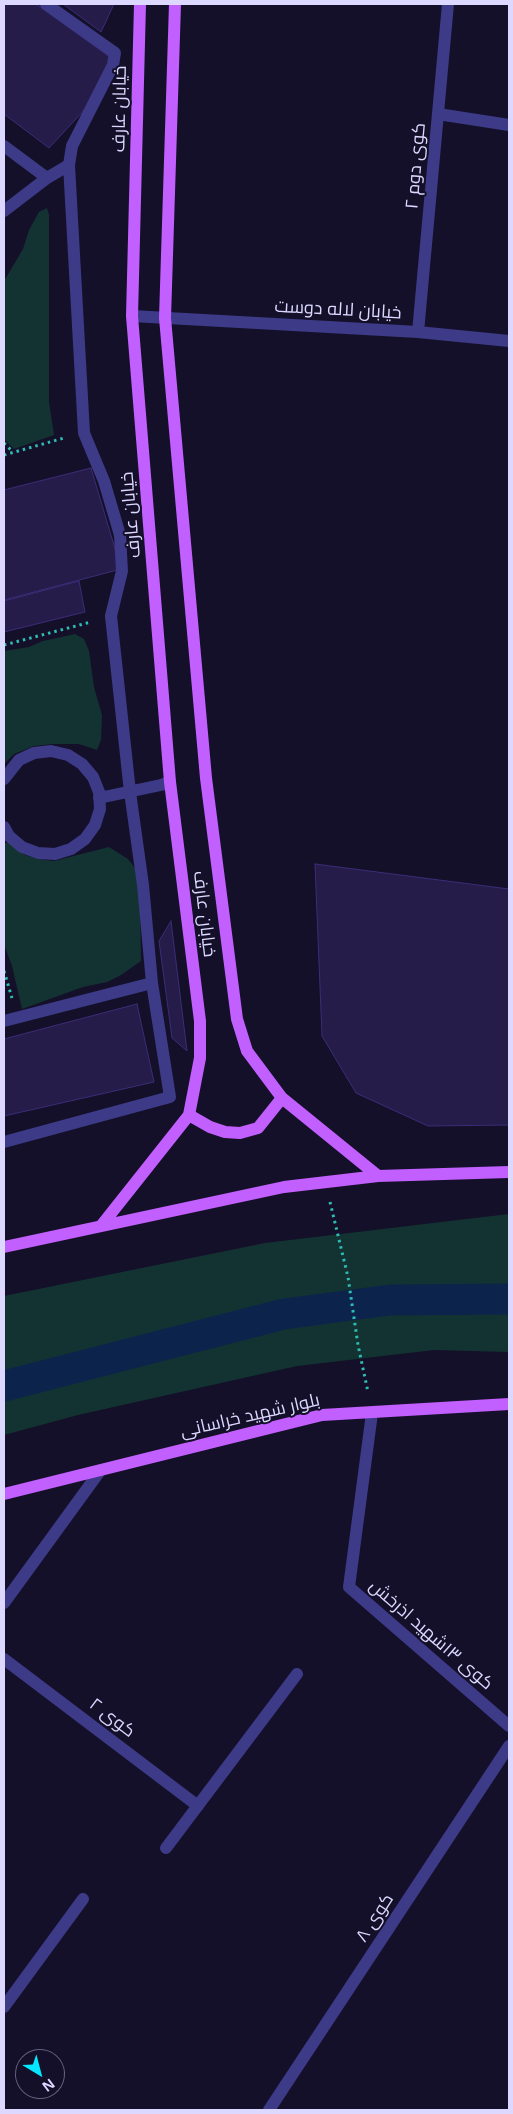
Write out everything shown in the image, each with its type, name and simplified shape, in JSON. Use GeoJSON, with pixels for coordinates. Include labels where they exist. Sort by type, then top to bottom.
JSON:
{"type":"FeatureCollection","features":[{"type":"Feature","properties":{"kind":"main road","name":"خیابان عارف"},"geometry":{"type":"LineString","coordinates":[[140,4],[132,316],[170,782],[200,1021],[200,1058],[189,1115]]}},
{"type":"Feature","properties":{"kind":"main road","name":"خیابان عارف"},"geometry":{"type":"LineString","coordinates":[[175,4],[166,318],[206,778],[237,1019],[247,1052],[282,1098],[378,1176]]}},
{"type":"Feature","properties":{"kind":"main road"},"geometry":{"type":"LineString","coordinates":[[101,1226],[189,1115],[225,1132],[240,1133],[258,1128],[282,1098]]}},
{"type":"Feature","properties":{"kind":"main road"},"geometry":{"type":"LineString","coordinates":[[4,1247],[284,1188],[378,1176],[509,1172]]}},
{"type":"Feature","properties":{"kind":"main road","name":"بلوار شهید خراسانی"},"geometry":{"type":"LineString","coordinates":[[4,1494],[322,1415],[509,1404]]}},
{"type":"Feature","properties":{"kind":"street"},"geometry":{"type":"LineString","coordinates":[[4,1142],[170,1097],[152,983],[143,885],[130,792],[111,616],[122,571],[120,534],[104,481],[84,433],[70,165],[72,146],[113,65],[115,53],[46,4]]}},
{"type":"Feature","properties":{"kind":"street","name":"کوی دوم ۲"},"geometry":{"type":"LineString","coordinates":[[418,332],[448,4]]}},
{"type":"Feature","properties":{"kind":"street"},"geometry":{"type":"LineString","coordinates":[[438,114],[509,125]]}},
{"type":"Feature","properties":{"kind":"street"},"geometry":{"type":"LineString","coordinates":[[4,146],[47,178]]}},
{"type":"Feature","properties":{"kind":"street"},"geometry":{"type":"LineString","coordinates":[[4,211],[47,178],[70,165]]}},
{"type":"Feature","properties":{"kind":"street","name":"خیابان لاله دوست"},"geometry":{"type":"LineString","coordinates":[[132,316],[418,332],[509,341]]}},
{"type":"Feature","properties":{"kind":"street"},"geometry":{"type":"LineString","coordinates":[[4,779],[19,760],[34,753],[51,751],[68,755],[82,764],[93,777],[100,809],[95,826],[85,839],[71,849],[54,854],[38,853],[22,847],[9,836],[4,827]]}},
{"type":"Feature","properties":{"kind":"street"},"geometry":{"type":"LineString","coordinates":[[99,798],[170,782]]}},
{"type":"Feature","properties":{"kind":"street"},"geometry":{"type":"LineString","coordinates":[[4,1021],[152,983]]}},
{"type":"Feature","properties":{"kind":"street","name":"کوی ۱۳شهید اذرخش"},"geometry":{"type":"LineString","coordinates":[[372,1413],[349,1587],[509,1726]]}},
{"type":"Feature","properties":{"kind":"street"},"geometry":{"type":"LineString","coordinates":[[4,1603],[100,1471]]}},
{"type":"Feature","properties":{"kind":"street","name":"کوی ۲"},"geometry":{"type":"LineString","coordinates":[[4,1659],[198,1806]]}},
{"type":"Feature","properties":{"kind":"street"},"geometry":{"type":"LineString","coordinates":[[166,1848],[297,1674]]}},
{"type":"Feature","properties":{"kind":"street","name":"کوی ۸"},"geometry":{"type":"LineString","coordinates":[[269,2110],[509,1746]]}},
{"type":"Feature","properties":{"kind":"street"},"geometry":{"type":"LineString","coordinates":[[4,2007],[83,1899]]}},
{"type":"Feature","properties":{"kind":"path"},"geometry":{"type":"LineString","coordinates":[[4,455],[84,433]]}},
{"type":"Feature","properties":{"kind":"path"},"geometry":{"type":"LineString","coordinates":[[4,645],[111,616]]}},
{"type":"Feature","properties":{"kind":"path"},"geometry":{"type":"LineString","coordinates":[[4,971],[17,1018]]}},
{"type":"Feature","properties":{"kind":"path"},"geometry":{"type":"LineString","coordinates":[[326,1182],[348,1277],[358,1345],[372,1413]]}},
{"type":"Feature","properties":{"kind":"green space"},"geometry":{"type":"Polygon","coordinates":[[[47,208],[49,215],[49,402],[54,435],[14,449],[4,439],[4,281],[23,249],[29,230],[39,212],[47,208]]]}},
{"type":"Feature","properties":{"kind":"green space"},"geometry":{"type":"Polygon","coordinates":[[[75,634],[84,639],[89,651],[94,687],[102,715],[101,740],[97,750],[79,744],[34,746],[14,754],[5,763],[4,651],[29,647],[43,641],[75,634]]]}},
{"type":"Feature","properties":{"kind":"green space"},"geometry":{"type":"Polygon","coordinates":[[[10,841],[14,847],[25,855],[38,859],[54,861],[109,847],[128,859],[135,868],[140,901],[141,961],[107,982],[83,987],[22,1009],[12,966],[4,944],[4,844],[10,841]]]}},
{"type":"Feature","properties":{"kind":"green space"},"geometry":{"type":"Polygon","coordinates":[[[509,1214],[509,1352],[434,1350],[297,1366],[78,1415],[4,1435],[4,1296],[265,1243],[509,1214]]]}},
{"type":"Feature","properties":{"kind":"building"},"geometry":{"type":"Polygon","coordinates":[[[4,4],[36,4],[111,58],[88,106],[49,148],[4,114],[4,4]]]}},
{"type":"Feature","properties":{"kind":"building"},"geometry":{"type":"Polygon","coordinates":[[[63,4],[114,4],[101,32],[63,4]]]}},
{"type":"Feature","properties":{"kind":"building"},"geometry":{"type":"Polygon","coordinates":[[[91,468],[121,569],[4,600],[4,490],[91,468]]]}},
{"type":"Feature","properties":{"kind":"building"},"geometry":{"type":"Polygon","coordinates":[[[79,581],[85,612],[4,632],[4,601],[79,581]]]}},
{"type":"Feature","properties":{"kind":"building"},"geometry":{"type":"Polygon","coordinates":[[[315,864],[509,889],[509,1125],[428,1126],[356,1093],[322,1036],[315,864]]]}},
{"type":"Feature","properties":{"kind":"building"},"geometry":{"type":"Polygon","coordinates":[[[171,921],[187,1051],[172,1038],[159,941],[171,921]]]}},
{"type":"Feature","properties":{"kind":"building"},"geometry":{"type":"Polygon","coordinates":[[[137,1004],[154,1082],[4,1116],[4,1039],[137,1004]]]}},
{"type":"Feature","properties":{"kind":"waterway"},"geometry":{"type":"LineString","coordinates":[[4,1386],[284,1314],[390,1300],[509,1299]]}}]}
